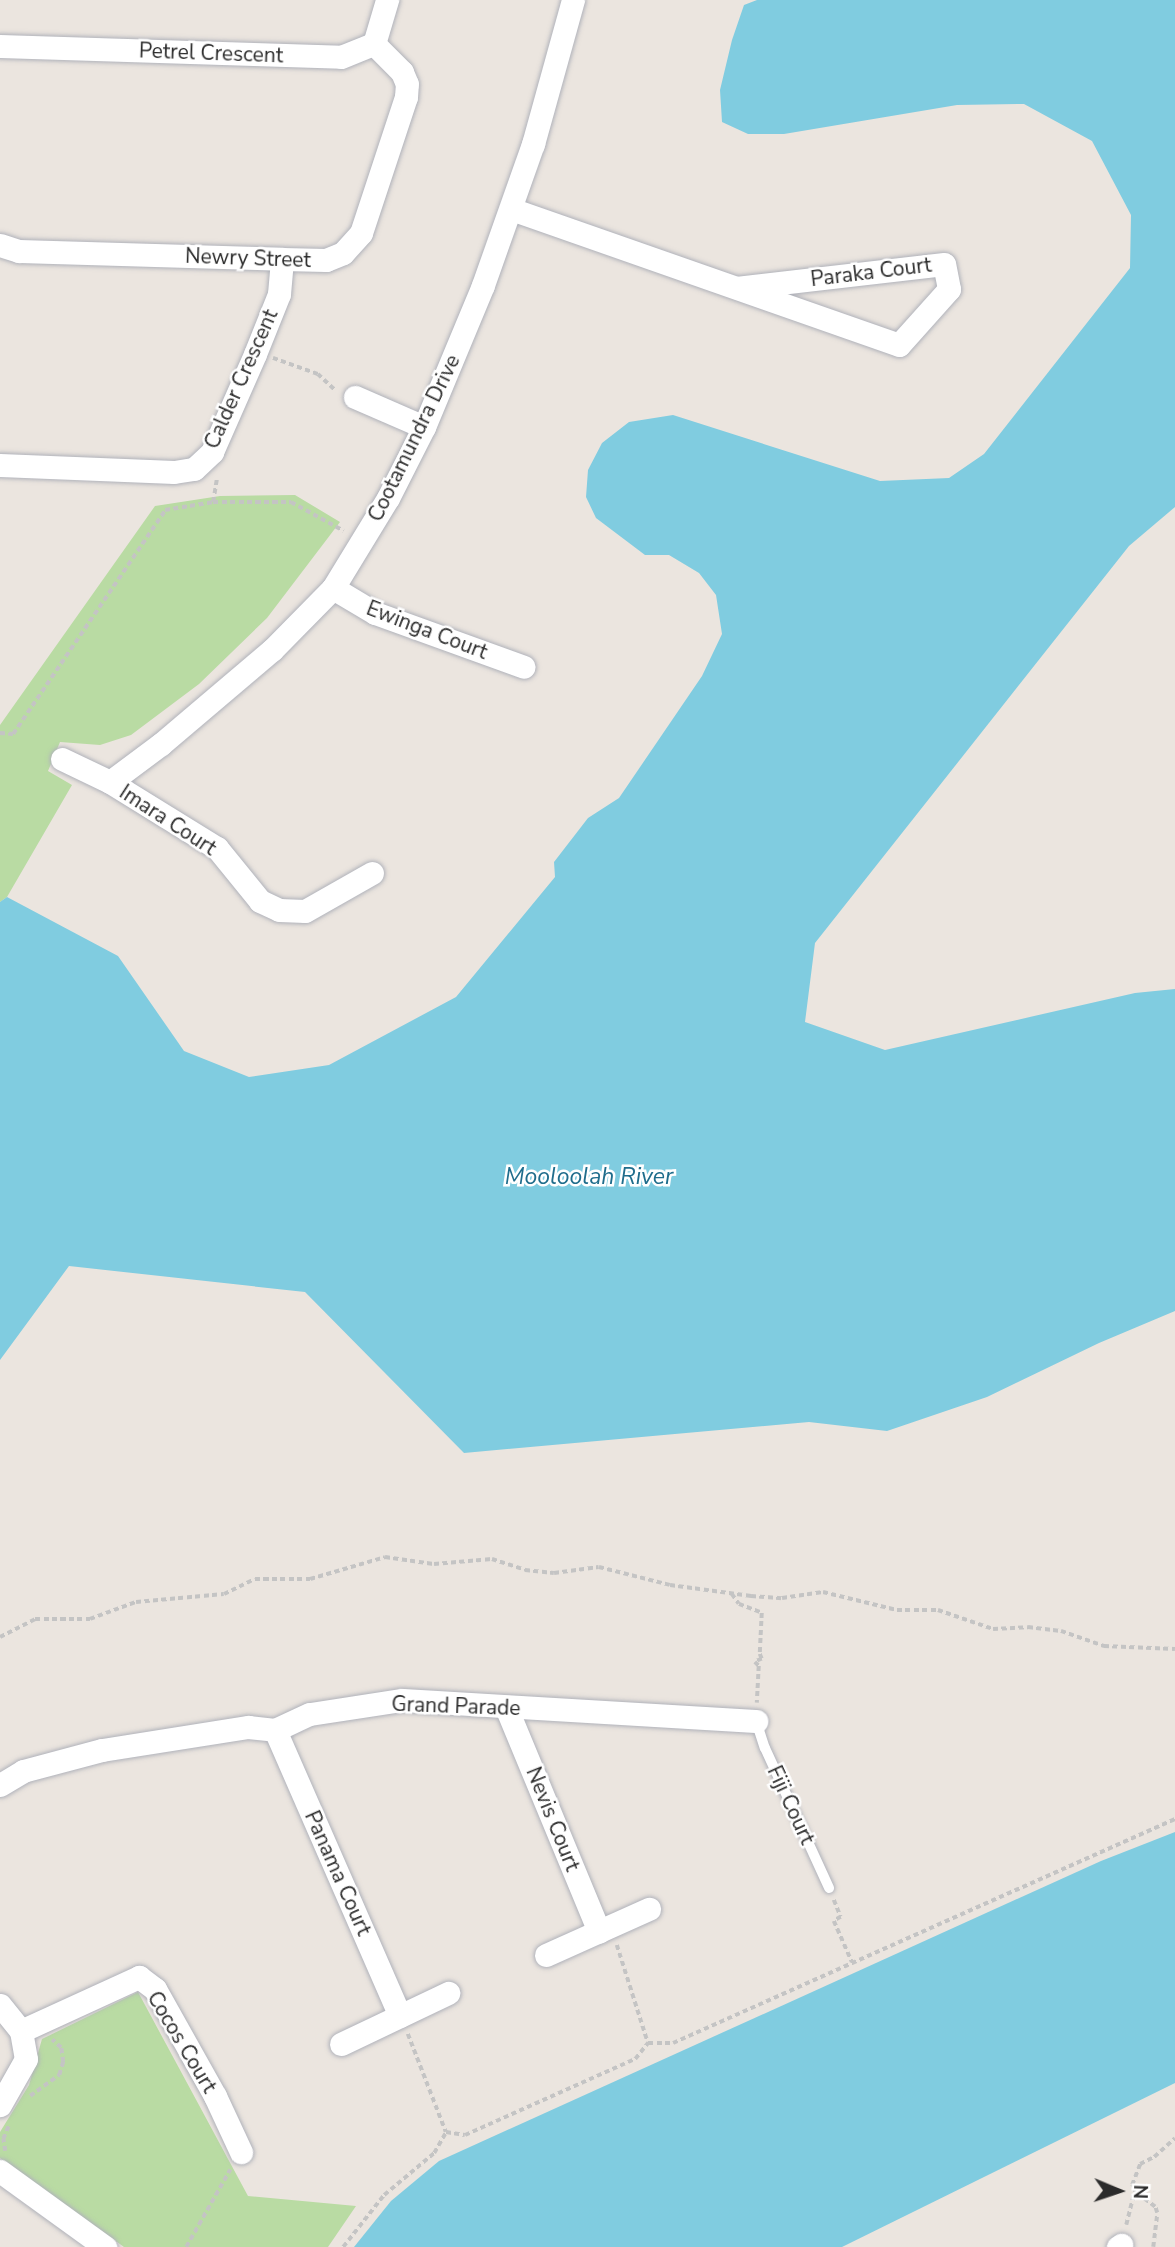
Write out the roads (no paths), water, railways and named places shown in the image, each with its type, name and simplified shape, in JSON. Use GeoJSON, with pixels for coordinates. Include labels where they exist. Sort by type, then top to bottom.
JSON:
{"type":"FeatureCollection","features":[{"type":"Feature","properties":{"kind":"street"},"geometry":{"type":"LineString","coordinates":[[374,44],[387,0]]}},
{"type":"Feature","properties":{"kind":"street","name":"Cootamundra Drive"},"geometry":{"type":"LineString","coordinates":[[110,782],[161,744],[272,650],[333,588],[388,498],[453,362],[511,209],[533,144],[573,0]]}},
{"type":"Feature","properties":{"kind":"street","name":"Petrel Crescent"},"geometry":{"type":"LineString","coordinates":[[0,46],[341,57],[374,44]]}},
{"type":"Feature","properties":{"kind":"street","name":"Newry Street"},"geometry":{"type":"LineString","coordinates":[[0,245],[19,251],[282,259],[326,260],[343,253],[361,233],[406,97],[407,84],[402,72],[374,44]]}},
{"type":"Feature","properties":{"kind":"street","name":"Paraka Court"},"geometry":{"type":"LineString","coordinates":[[511,209],[899,345],[948,289],[944,264],[738,288]]}},
{"type":"Feature","properties":{"kind":"street","name":"Calder Crescent"},"geometry":{"type":"LineString","coordinates":[[0,465],[174,472],[194,469],[212,452],[255,354],[279,294],[282,259]]}},
{"type":"Feature","properties":{"kind":"street"},"geometry":{"type":"LineString","coordinates":[[355,397],[424,427]]}},
{"type":"Feature","properties":{"kind":"street","name":"Ewinga Court"},"geometry":{"type":"LineString","coordinates":[[333,588],[375,612],[524,667]]}},
{"type":"Feature","properties":{"kind":"street","name":"Imara Court"},"geometry":{"type":"LineString","coordinates":[[62,759],[110,782],[217,848],[260,901],[279,910],[305,911],[372,873]]}},
{"type":"Feature","properties":{"kind":"street","name":"Grand Parade"},"geometry":{"type":"LineString","coordinates":[[0,1785],[23,1771],[102,1750],[248,1727],[275,1730],[310,1714],[402,1700],[756,1721]]}},
{"type":"Feature","properties":{"kind":"street","name":"Nevis Court"},"geometry":{"type":"LineString","coordinates":[[506,1707],[605,1929]]}},
{"type":"Feature","properties":{"kind":"street","name":"Panama Court"},"geometry":{"type":"LineString","coordinates":[[275,1730],[400,2016]]}},
{"type":"Feature","properties":{"kind":"street"},"geometry":{"type":"LineString","coordinates":[[546,1955],[649,1909]]}},
{"type":"Feature","properties":{"kind":"street","name":"Cocos Court"},"geometry":{"type":"LineString","coordinates":[[22,2031],[139,1977],[155,1989],[215,2096],[241,2151]]}},
{"type":"Feature","properties":{"kind":"street"},"geometry":{"type":"LineString","coordinates":[[341,2044],[448,1993]]}},
{"type":"Feature","properties":{"kind":"street"},"geometry":{"type":"LineString","coordinates":[[0,2006],[22,2031],[26,2059],[0,2105]]}},
{"type":"Feature","properties":{"kind":"street"},"geometry":{"type":"LineString","coordinates":[[0,2171],[105,2247]]}},
{"type":"Feature","properties":{"kind":"lane","name":"Fiji Court"},"geometry":{"type":"LineString","coordinates":[[756,1721],[765,1748],[829,1888]]}},
{"type":"Feature","properties":{"kind":"water","name":"Mooloolah River"},"geometry":{"type":"Polygon","coordinates":[[[757,0],[1175,0],[1175,507],[1129,546],[815,943],[805,1022],[885,1050],[1135,993],[1175,989],[1175,1311],[1099,1343],[987,1397],[887,1431],[809,1422],[464,1453],[305,1292],[69,1266],[0,1360],[0,902],[7,897],[118,956],[184,1051],[249,1077],[329,1065],[456,997],[555,877],[554,862],[588,818],[619,798],[702,676],[722,634],[716,595],[699,573],[669,555],[645,555],[596,518],[586,497],[588,470],[602,443],[629,422],[673,415],[880,481],[949,478],[984,454],[1130,268],[1131,215],[1092,141],[1024,104],[957,105],[784,134],[748,134],[722,122],[720,90],[732,40],[744,5],[757,0]]]}},
{"type":"Feature","properties":{"kind":"water"},"geometry":{"type":"Polygon","coordinates":[[[1175,1832],[1175,2083],[842,2247],[354,2247],[391,2201],[439,2161],[1101,1861],[1175,1832]]]}}]}
